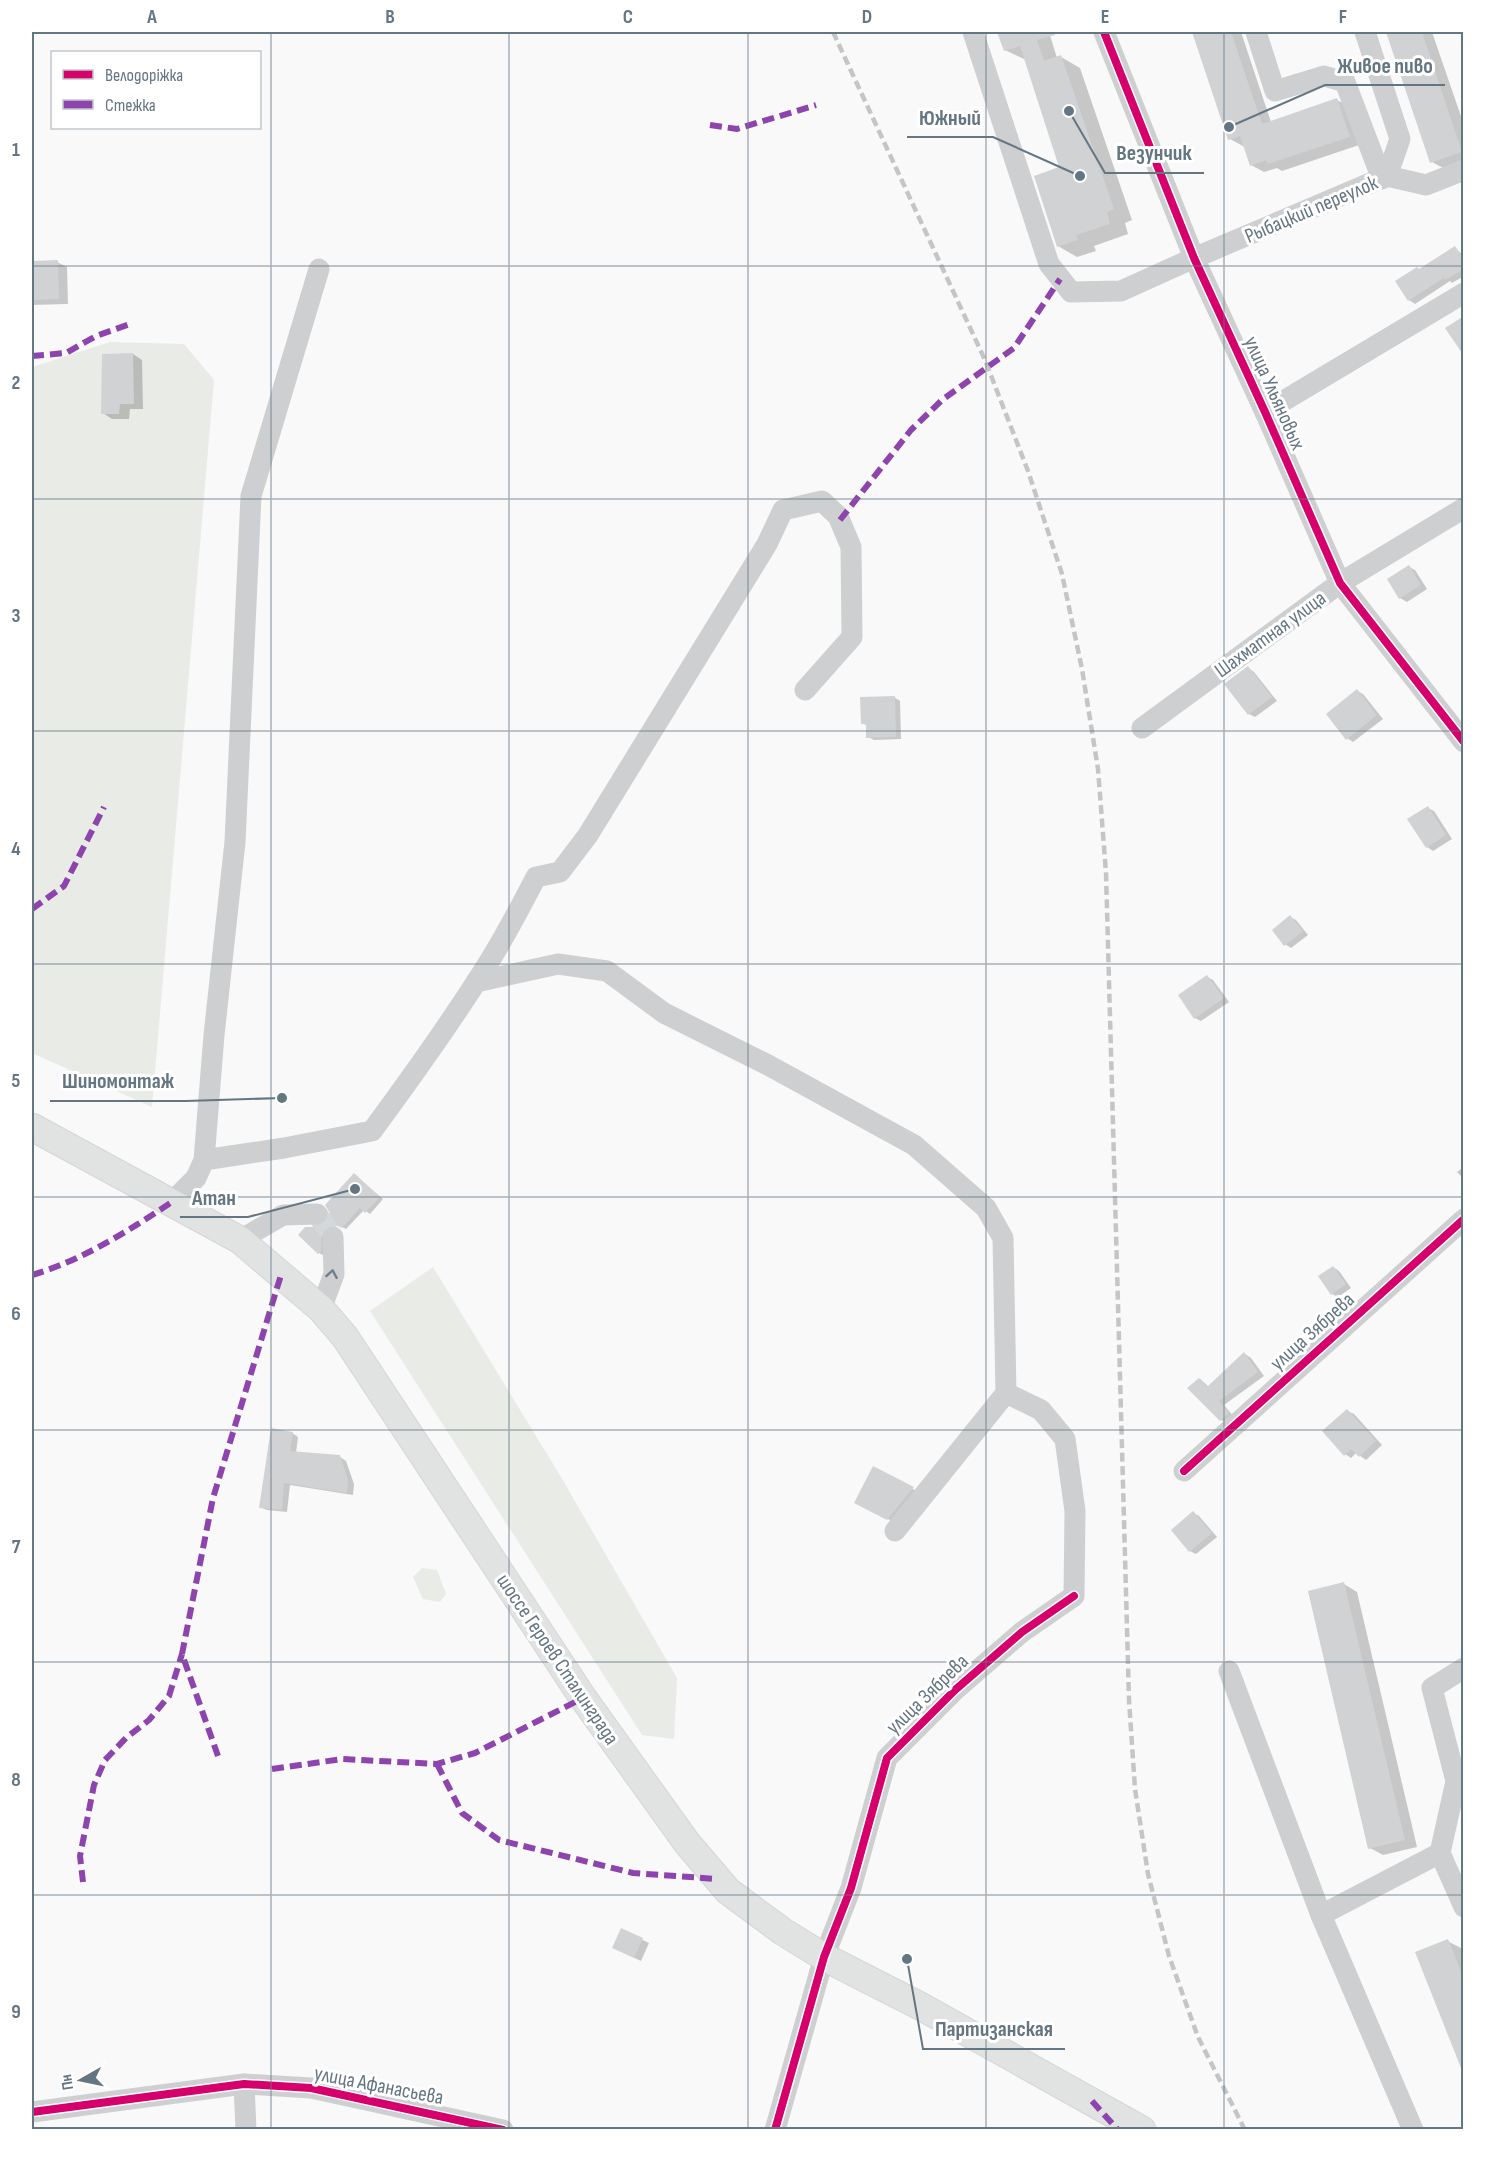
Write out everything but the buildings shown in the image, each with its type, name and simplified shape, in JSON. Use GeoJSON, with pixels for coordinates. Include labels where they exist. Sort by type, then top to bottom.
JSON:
{"type":"FeatureCollection","features":[{"type":"Feature","properties":{"kind":"main road","name":"шоссе Героев Сталинграда"},"geometry":{"type":"LineString","coordinates":[[32,1127],[240,1240],[321,1310],[345,1337],[583,1698],[687,1843],[728,1891],[782,1931],[824,1957],[921,2007],[1142,2130]]}},
{"type":"Feature","properties":{"kind":"street","name":"Рыбацкий переулок"},"geometry":{"type":"LineString","coordinates":[[973,32],[1049,264],[1071,292],[1121,291],[1385,177],[1425,185],[1464,170]]}},
{"type":"Feature","properties":{"kind":"street","name":"улица Ульяновых"},"geometry":{"type":"LineString","coordinates":[[1104,32],[1194,258],[1340,583],[1464,742]]}},
{"type":"Feature","properties":{"kind":"street"},"geometry":{"type":"LineString","coordinates":[[1256,32],[1275,91],[1324,76],[1345,82],[1385,177]]}},
{"type":"Feature","properties":{"kind":"street"},"geometry":{"type":"LineString","coordinates":[[1365,32],[1400,138],[1385,177]]}},
{"type":"Feature","properties":{"kind":"street"},"geometry":{"type":"LineString","coordinates":[[172,1202],[196,1178],[204,1160],[214,1035],[235,842],[251,496],[319,269]]}},
{"type":"Feature","properties":{"kind":"street"},"geometry":{"type":"LineString","coordinates":[[1265,412],[1464,293]]}},
{"type":"Feature","properties":{"kind":"street"},"geometry":{"type":"LineString","coordinates":[[204,1160],[372,1131],[429,1054],[493,956],[536,877],[560,872],[588,835],[767,544],[783,510],[822,501],[838,516],[850,547],[852,637],[806,690]]}},
{"type":"Feature","properties":{"kind":"street","name":"Шахматная улица"},"geometry":{"type":"LineString","coordinates":[[1142,728],[1340,583],[1464,508]]}},
{"type":"Feature","properties":{"kind":"street"},"geometry":{"type":"LineString","coordinates":[[476,982],[558,964],[607,971],[664,1012],[768,1065],[914,1145],[986,1208],[1003,1238],[1006,1393],[895,1531]]}},
{"type":"Feature","properties":{"kind":"street"},"geometry":{"type":"LineString","coordinates":[[240,1240],[284,1215],[317,1214]]}},
{"type":"Feature","properties":{"kind":"street","name":"улица Зябрева"},"geometry":{"type":"LineString","coordinates":[[1184,1470],[1464,1219]]}},
{"type":"Feature","properties":{"kind":"street"},"geometry":{"type":"LineString","coordinates":[[321,1310],[334,1274],[333,1238]]}},
{"type":"Feature","properties":{"kind":"street","name":"улица Зябрева"},"geometry":{"type":"LineString","coordinates":[[775,2130],[824,1957],[848,1897],[887,1758],[955,1690],[1022,1632],[1074,1596],[1076,1511],[1065,1439],[1041,1410],[1006,1393]]}},
{"type":"Feature","properties":{"kind":"street"},"geometry":{"type":"LineString","coordinates":[[1464,1668],[1432,1688],[1455,1781],[1440,1853],[1464,1907]]}},
{"type":"Feature","properties":{"kind":"street"},"geometry":{"type":"LineString","coordinates":[[1229,1671],[1322,1915],[1413,2130]]}},
{"type":"Feature","properties":{"kind":"street"},"geometry":{"type":"LineString","coordinates":[[1322,1915],[1440,1853]]}},
{"type":"Feature","properties":{"kind":"street"},"geometry":{"type":"LineString","coordinates":[[244,2084],[246,2130]]}},
{"type":"Feature","properties":{"kind":"street","name":"улица Афанасьева"},"geometry":{"type":"LineString","coordinates":[[32,2112],[244,2084],[311,2088],[475,2126],[503,2130]]}},
{"type":"Feature","properties":{"kind":"shaded area"},"geometry":{"type":"Polygon","coordinates":[[[110,342],[184,344],[214,380],[152,1107],[32,1053],[32,367],[110,342]]]}},
{"type":"Feature","properties":{"kind":"shaded area"},"geometry":{"type":"Polygon","coordinates":[[[433,1267],[561,1477],[677,1678],[674,1739],[642,1735],[370,1311],[433,1267]]]}},
{"type":"Feature","properties":{"kind":"shaded area"},"geometry":{"type":"Polygon","coordinates":[[[422,1568],[437,1570],[446,1594],[440,1602],[423,1599],[413,1577],[422,1568]]]}},
{"type":"Feature","properties":{"kind":"tunnel"},"geometry":{"type":"LineString","coordinates":[[317,1214],[333,1237]]}},
{"type":"Feature","properties":{"kind":"railway"},"geometry":{"type":"LineString","coordinates":[[833,32],[985,360],[1028,471],[1062,574],[1082,669],[1098,769],[1106,873],[1129,1700],[1135,1789],[1148,1874],[1169,1956],[1198,2037],[1245,2130]]}},
{"type":"Feature","properties":{"kind":"marked path"},"geometry":{"type":"LineString","coordinates":[[710,125],[737,129],[816,105]]}},
{"type":"Feature","properties":{"kind":"marked path"},"geometry":{"type":"LineString","coordinates":[[840,520],[911,430],[942,400],[1014,348],[1060,279]]}},
{"type":"Feature","properties":{"kind":"marked path"},"geometry":{"type":"LineString","coordinates":[[32,356],[66,353],[96,336],[133,323]]}},
{"type":"Feature","properties":{"kind":"marked path"},"geometry":{"type":"LineString","coordinates":[[32,909],[64,886],[104,807]]}},
{"type":"Feature","properties":{"kind":"marked path"},"geometry":{"type":"LineString","coordinates":[[32,1275],[87,1253],[172,1202]]}},
{"type":"Feature","properties":{"kind":"marked path"},"geometry":{"type":"LineString","coordinates":[[218,1756],[182,1654],[213,1498],[281,1275]]}},
{"type":"Feature","properties":{"kind":"marked path"},"geometry":{"type":"LineString","coordinates":[[83,1882],[80,1856],[94,1785],[105,1760],[126,1738],[149,1720],[169,1696],[182,1654]]}},
{"type":"Feature","properties":{"kind":"marked path"},"geometry":{"type":"LineString","coordinates":[[272,1769],[342,1759],[437,1764],[475,1753],[583,1698]]}},
{"type":"Feature","properties":{"kind":"marked path"},"geometry":{"type":"LineString","coordinates":[[437,1764],[462,1813],[499,1840],[633,1873],[717,1879]]}},
{"type":"Feature","properties":{"kind":"marked path"},"geometry":{"type":"LineString","coordinates":[[1092,2101],[1118,2130]]}},
{"type":"Feature","properties":{"kind":"cycle path"},"geometry":{"type":"LineString","coordinates":[[1104,32],[1194,258],[1340,583],[1464,742]]}},
{"type":"Feature","properties":{"kind":"cycle path"},"geometry":{"type":"LineString","coordinates":[[1184,1471],[1464,1219]]}},
{"type":"Feature","properties":{"kind":"cycle path"},"geometry":{"type":"LineString","coordinates":[[775,2130],[824,1957],[851,1888],[887,1758],[955,1690],[1022,1632],[1074,1596]]}},
{"type":"Feature","properties":{"kind":"cycle path"},"geometry":{"type":"LineString","coordinates":[[32,2112],[244,2084],[311,2088],[503,2130]]}},
{"type":"Feature","properties":{"kind":"place","name":"Везунчик"},"geometry":{"type":"Point","coordinates":[1069,111]}},
{"type":"Feature","properties":{"kind":"place","name":"Живое пиво"},"geometry":{"type":"Point","coordinates":[1229,127]}},
{"type":"Feature","properties":{"kind":"place","name":"Южный"},"geometry":{"type":"Point","coordinates":[1080,176]}},
{"type":"Feature","properties":{"kind":"place","name":"Шиномонтаж"},"geometry":{"type":"Point","coordinates":[282,1098]}},
{"type":"Feature","properties":{"kind":"place","name":"Атан"},"geometry":{"type":"Point","coordinates":[355,1189]}},
{"type":"Feature","properties":{"kind":"place","name":"Партизанская"},"geometry":{"type":"Point","coordinates":[907,1959]}}]}
